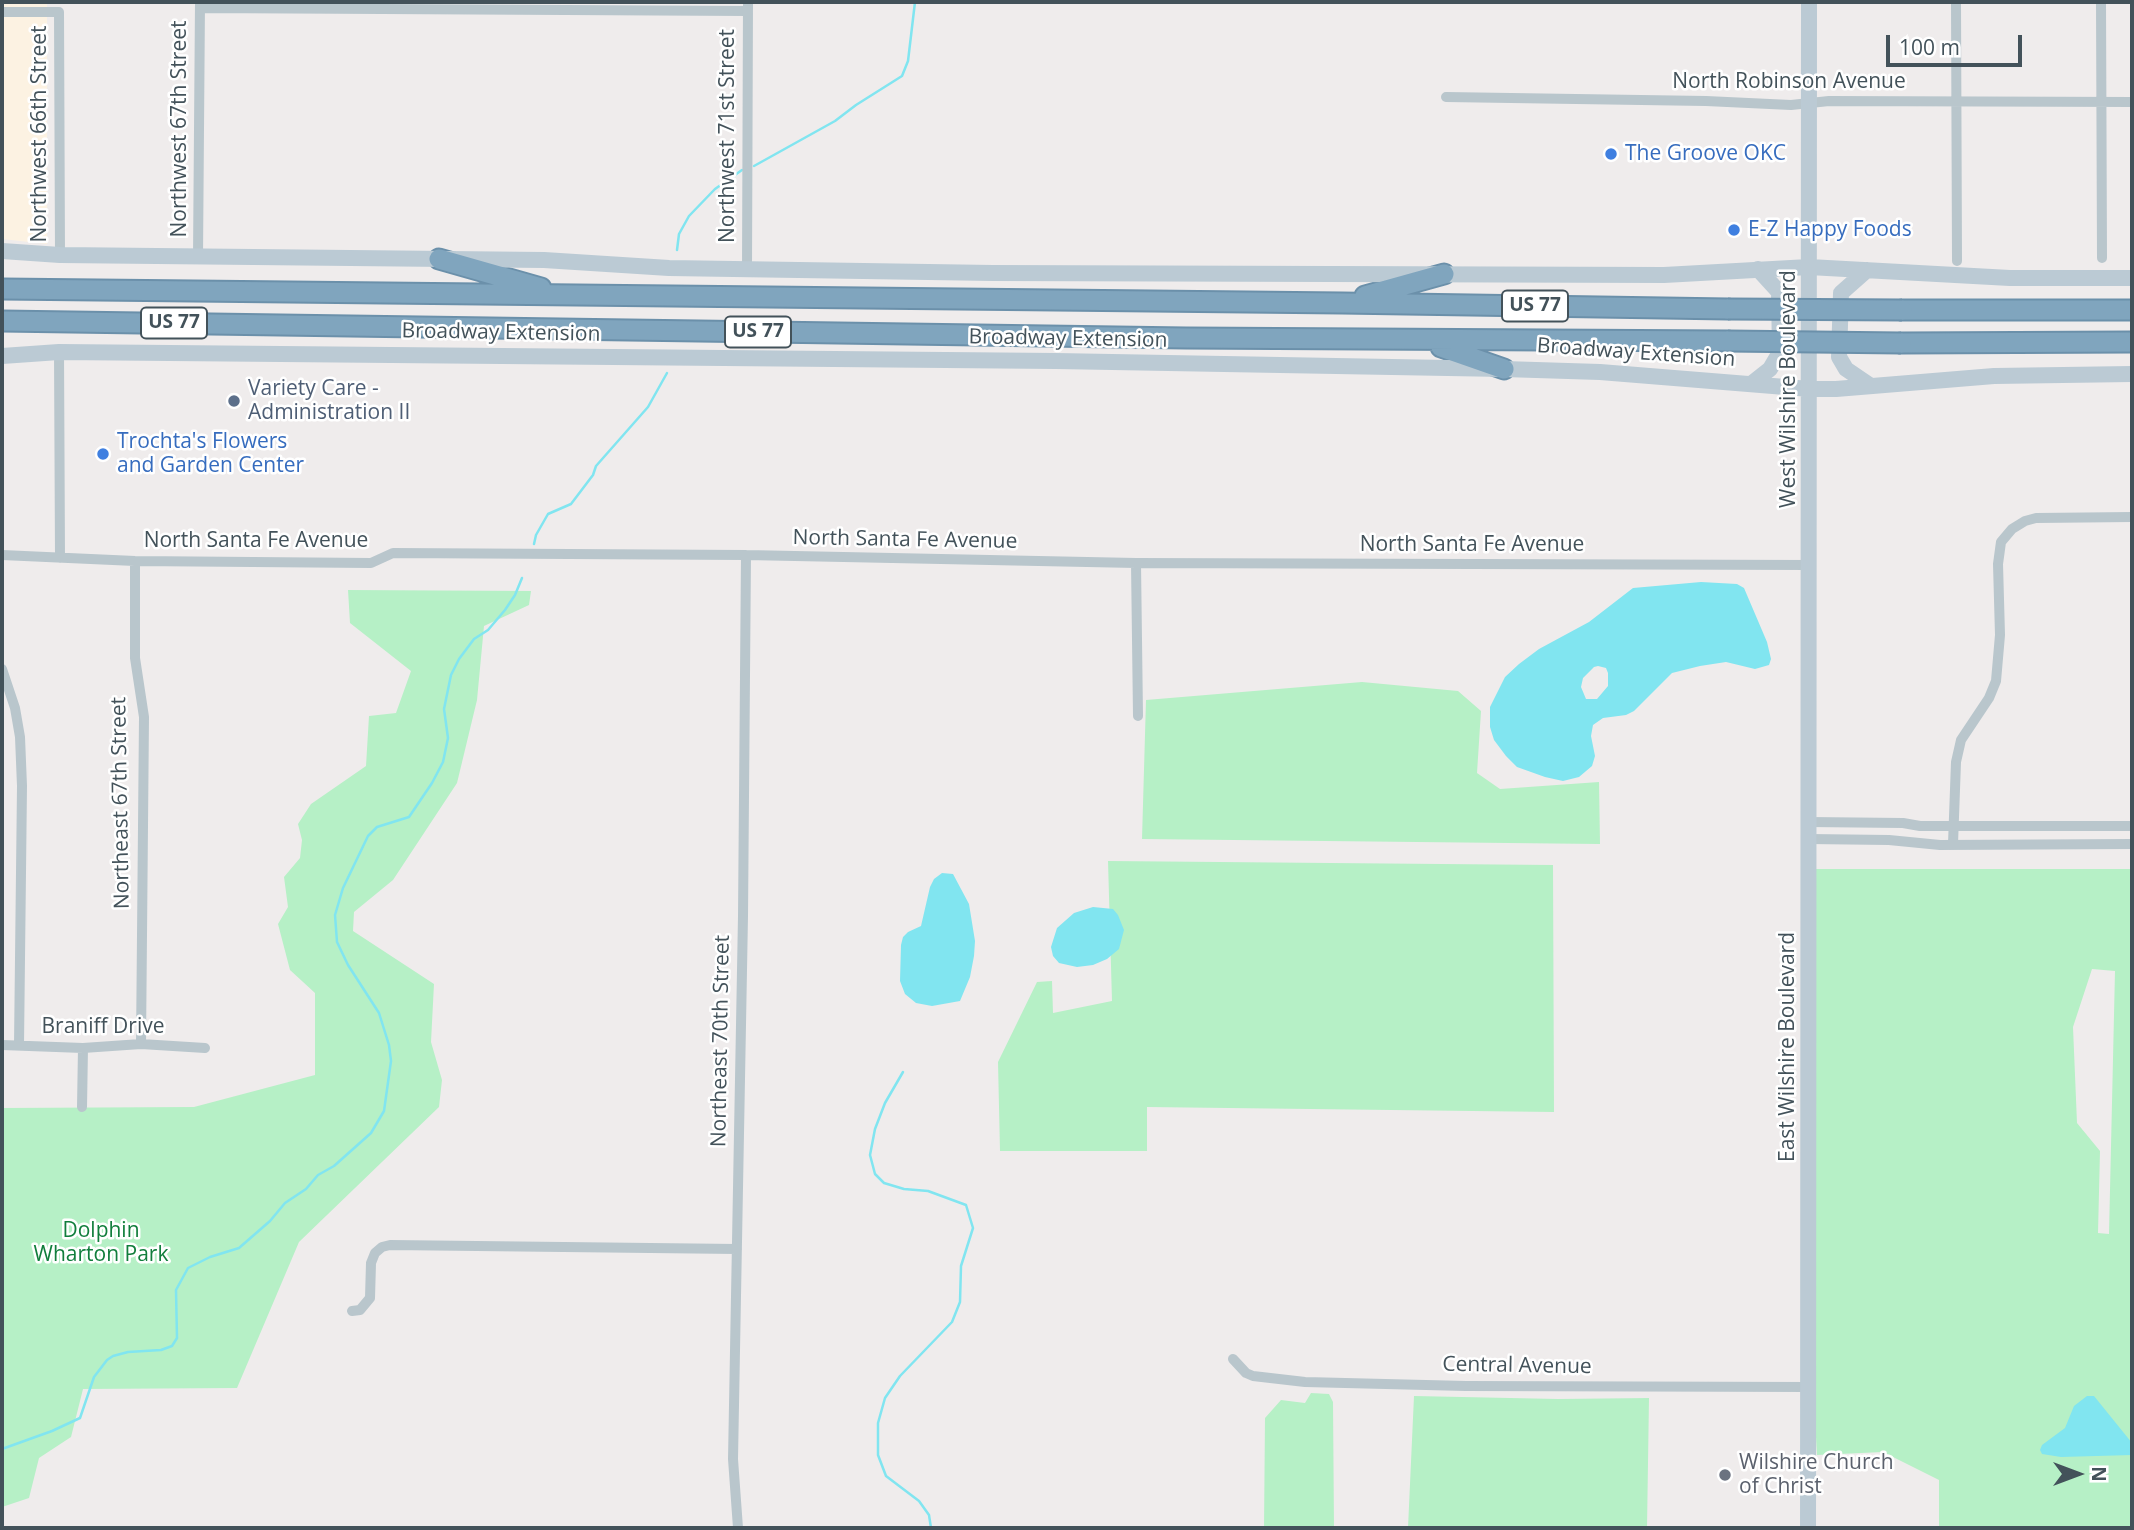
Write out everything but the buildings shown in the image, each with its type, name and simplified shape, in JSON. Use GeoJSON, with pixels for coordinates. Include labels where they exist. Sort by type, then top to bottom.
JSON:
{"type":"FeatureCollection","features":[{"type":"Feature","properties":{"kind":"highway"},"geometry":{"type":"LineString","coordinates":[[439,259],[565,295]]}},
{"type":"Feature","properties":{"kind":"highway"},"geometry":{"type":"LineString","coordinates":[[1342,303],[1414,285],[1444,274]]}},
{"type":"Feature","properties":{"kind":"highway","name":"Broadway Extension"},"geometry":{"type":"LineString","coordinates":[[2,287],[1728,309],[2132,310]]}},
{"type":"Feature","properties":{"kind":"highway","name":"Broadway Extension"},"geometry":{"type":"LineString","coordinates":[[7,323],[1420,340],[2132,342]]}},
{"type":"Feature","properties":{"kind":"highway"},"geometry":{"type":"LineString","coordinates":[[1420,340],[1504,369]]}},
{"type":"Feature","properties":{"kind":"main road","name":"West Wilshire Boulevard"},"geometry":{"type":"LineString","coordinates":[[1809,2],[1810,565]]}},
{"type":"Feature","properties":{"kind":"main road"},"geometry":{"type":"LineString","coordinates":[[2,251],[60,255],[544,260],[747,270],[1664,275],[1810,267],[2010,278],[2132,278]]}},
{"type":"Feature","properties":{"kind":"main road"},"geometry":{"type":"LineString","coordinates":[[1751,384],[1770,369],[1780,352],[1779,292],[1758,269]]}},
{"type":"Feature","properties":{"kind":"main road"},"geometry":{"type":"LineString","coordinates":[[1867,270],[1841,293],[1839,357],[1846,369],[1871,386]]}},
{"type":"Feature","properties":{"kind":"main road","name":"Broadway Extension"},"geometry":{"type":"LineString","coordinates":[[2,356],[59,352],[1065,361],[1504,369],[1600,372],[1810,389],[1994,376],[2132,373]]}},
{"type":"Feature","properties":{"kind":"main road","name":"East Wilshire Boulevard"},"geometry":{"type":"LineString","coordinates":[[1808,1528],[1810,565]]}},
{"type":"Feature","properties":{"kind":"street"},"geometry":{"type":"LineString","coordinates":[[1956,2],[1957,261]]}},
{"type":"Feature","properties":{"kind":"street"},"geometry":{"type":"LineString","coordinates":[[2101,2],[2102,258]]}},
{"type":"Feature","properties":{"kind":"street"},"geometry":{"type":"LineString","coordinates":[[200,5],[748,7]]}},
{"type":"Feature","properties":{"kind":"street","name":"Northwest 67th Street"},"geometry":{"type":"LineString","coordinates":[[198,257],[200,5]]}},
{"type":"Feature","properties":{"kind":"street","name":"Northwest 71st Street"},"geometry":{"type":"LineString","coordinates":[[747,270],[748,7]]}},
{"type":"Feature","properties":{"kind":"street","name":"Northwest 66th Street"},"geometry":{"type":"LineString","coordinates":[[2,12],[59,12],[60,255]]}},
{"type":"Feature","properties":{"kind":"street","name":"North Robinson Avenue"},"geometry":{"type":"LineString","coordinates":[[1446,97],[1765,104],[2132,102]]}},
{"type":"Feature","properties":{"kind":"street"},"geometry":{"type":"LineString","coordinates":[[59,352],[61,558]]}},
{"type":"Feature","properties":{"kind":"street"},"geometry":{"type":"LineString","coordinates":[[1953,844],[1956,761],[1961,740],[1989,698],[1996,681],[1999,648],[1998,564],[2001,542],[2012,529],[2036,518],[2132,517]]}},
{"type":"Feature","properties":{"kind":"street","name":"North Santa Fe Avenue"},"geometry":{"type":"LineString","coordinates":[[2,555],[135,561],[371,563],[393,553],[746,555],[1136,563],[1810,565]]}},
{"type":"Feature","properties":{"kind":"street","name":"Northeast 70th Street"},"geometry":{"type":"LineString","coordinates":[[738,1528],[733,1459],[743,916],[746,555]]}},
{"type":"Feature","properties":{"kind":"street","name":"Northeast 67th Street"},"geometry":{"type":"LineString","coordinates":[[135,561],[135,658],[144,717],[141,1044]]}},
{"type":"Feature","properties":{"kind":"street"},"geometry":{"type":"LineString","coordinates":[[1136,563],[1138,716]]}},
{"type":"Feature","properties":{"kind":"street"},"geometry":{"type":"LineString","coordinates":[[2,669],[15,708],[21,750],[19,1045]]}},
{"type":"Feature","properties":{"kind":"street"},"geometry":{"type":"LineString","coordinates":[[1809,821],[1903,823],[1920,826],[2132,826]]}},
{"type":"Feature","properties":{"kind":"street"},"geometry":{"type":"LineString","coordinates":[[1809,839],[1953,844],[2132,844]]}},
{"type":"Feature","properties":{"kind":"street","name":"Braniff Drive"},"geometry":{"type":"LineString","coordinates":[[2,1045],[83,1048],[141,1044],[205,1048]]}},
{"type":"Feature","properties":{"kind":"street"},"geometry":{"type":"LineString","coordinates":[[82,1107],[83,1048]]}},
{"type":"Feature","properties":{"kind":"street"},"geometry":{"type":"LineString","coordinates":[[352,1311],[360,1310],[370,1298],[371,1263],[374,1253],[390,1245],[737,1249]]}},
{"type":"Feature","properties":{"kind":"street","name":"Central Avenue"},"geometry":{"type":"LineString","coordinates":[[1233,1359],[1250,1375],[1294,1381],[1456,1386],[1808,1387]]}},
{"type":"Feature","properties":{"kind":"shaded area"},"geometry":{"type":"Polygon","coordinates":[[[2,2],[47,2],[47,244],[2,239],[2,2]]]}},
{"type":"Feature","properties":{"kind":"green space","name":"Dolphin Wharton Park"},"geometry":{"type":"Polygon","coordinates":[[[348,590],[531,591],[529,605],[484,626],[477,700],[457,783],[393,880],[354,912],[353,931],[434,984],[431,1042],[442,1080],[439,1107],[299,1242],[237,1388],[83,1389],[71,1437],[39,1458],[29,1498],[2,1507],[2,1108],[194,1107],[315,1075],[315,993],[290,970],[278,924],[288,907],[284,877],[300,858],[302,840],[298,824],[311,804],[366,766],[369,716],[396,713],[411,671],[350,623],[348,590]]]}},
{"type":"Feature","properties":{"kind":"green space"},"geometry":{"type":"Polygon","coordinates":[[[1362,682],[1458,691],[1481,711],[1477,773],[1500,789],[1599,782],[1600,844],[1142,839],[1146,700],[1362,682]]]}},
{"type":"Feature","properties":{"kind":"green space"},"geometry":{"type":"Polygon","coordinates":[[[1108,861],[1553,865],[1554,1112],[1147,1107],[1147,1151],[1000,1151],[998,1062],[1037,982],[1052,981],[1053,1013],[1112,1001],[1108,861]]]}},
{"type":"Feature","properties":{"kind":"green space"},"geometry":{"type":"Polygon","coordinates":[[[1815,869],[2132,869],[2132,1528],[1939,1528],[1939,1480],[1883,1452],[1817,1455],[1813,1386],[1815,869]],[[2092,969],[2073,1027],[2077,1123],[2100,1151],[2098,1233],[2109,1234],[2115,971],[2092,969]]]}},
{"type":"Feature","properties":{"kind":"green space"},"geometry":{"type":"Polygon","coordinates":[[[1311,1393],[1329,1394],[1333,1402],[1334,1528],[1264,1528],[1265,1418],[1281,1400],[1305,1403],[1311,1393]]]}},
{"type":"Feature","properties":{"kind":"green space"},"geometry":{"type":"Polygon","coordinates":[[[1414,1396],[1649,1398],[1647,1528],[1408,1528],[1414,1396]]]}},
{"type":"Feature","properties":{"kind":"water"},"geometry":{"type":"Polygon","coordinates":[[[1701,582],[1737,584],[1744,588],[1767,642],[1771,659],[1769,665],[1755,669],[1726,662],[1672,673],[1634,711],[1626,715],[1603,718],[1593,725],[1591,736],[1595,756],[1592,766],[1579,777],[1563,781],[1517,767],[1494,740],[1490,727],[1490,707],[1505,677],[1539,649],[1589,622],[1633,588],[1701,582]],[[1594,667],[1583,678],[1581,687],[1586,699],[1597,699],[1608,686],[1606,668],[1594,667]]]}},
{"type":"Feature","properties":{"kind":"water"},"geometry":{"type":"Polygon","coordinates":[[[942,873],[953,874],[969,904],[975,941],[974,956],[970,977],[960,1001],[932,1006],[916,1003],[905,994],[900,981],[901,945],[908,932],[921,926],[930,887],[934,879],[942,873]]]}},
{"type":"Feature","properties":{"kind":"water"},"geometry":{"type":"Polygon","coordinates":[[[1093,907],[1113,909],[1118,915],[1124,930],[1119,949],[1107,959],[1093,965],[1077,967],[1059,963],[1053,956],[1051,947],[1057,928],[1074,913],[1093,907]]]}},
{"type":"Feature","properties":{"kind":"water"},"geometry":{"type":"Polygon","coordinates":[[[2087,1396],[2094,1396],[2132,1443],[2132,1455],[2061,1457],[2042,1454],[2042,1445],[2065,1428],[2074,1406],[2087,1396]]]}},
{"type":"Feature","properties":{"kind":"waterway"},"geometry":{"type":"LineString","coordinates":[[754,166],[835,121],[902,76],[908,61],[915,2]]}},
{"type":"Feature","properties":{"kind":"waterway"},"geometry":{"type":"LineString","coordinates":[[677,250],[679,234],[689,216],[715,189],[742,170]]}},
{"type":"Feature","properties":{"kind":"waterway"},"geometry":{"type":"LineString","coordinates":[[534,544],[548,514],[571,504],[593,475],[596,466],[648,407],[667,373]]}},
{"type":"Feature","properties":{"kind":"waterway"},"geometry":{"type":"LineString","coordinates":[[2,1449],[80,1418],[94,1377],[113,1356],[128,1352],[161,1350],[172,1346],[177,1338],[176,1290],[188,1268],[210,1257],[239,1248],[270,1221],[285,1203],[306,1189],[318,1175],[334,1166],[371,1133],[384,1111],[391,1061],[389,1045],[379,1013],[348,965],[337,942],[335,915],[343,888],[368,836],[377,827],[409,817],[432,783],[443,762],[448,738],[444,709],[451,675],[474,639],[488,630],[505,610],[522,578]]}},
{"type":"Feature","properties":{"kind":"waterway"},"geometry":{"type":"LineString","coordinates":[[903,1072],[885,1103],[875,1129],[870,1155],[875,1174],[884,1183],[904,1189],[928,1191],[966,1205],[973,1228],[961,1266],[960,1302],[952,1322],[900,1376],[885,1398],[878,1423],[878,1455],[886,1476],[919,1501],[929,1515],[931,1528]]}},
{"type":"Feature","properties":{"kind":"place","name":"The Groove OKC"},"geometry":{"type":"Point","coordinates":[1611,154]}},
{"type":"Feature","properties":{"kind":"place","name":"E-Z Happy Foods"},"geometry":{"type":"Point","coordinates":[1734,230]}},
{"type":"Feature","properties":{"kind":"place","name":"Variety Care - Administration II"},"geometry":{"type":"Point","coordinates":[234,401]}},
{"type":"Feature","properties":{"kind":"place","name":"Trochta's Flowers and Garden Center"},"geometry":{"type":"Point","coordinates":[103,454]}},
{"type":"Feature","properties":{"kind":"place","name":"Wilshire Church of Christ"},"geometry":{"type":"Point","coordinates":[1725,1475]}}]}
